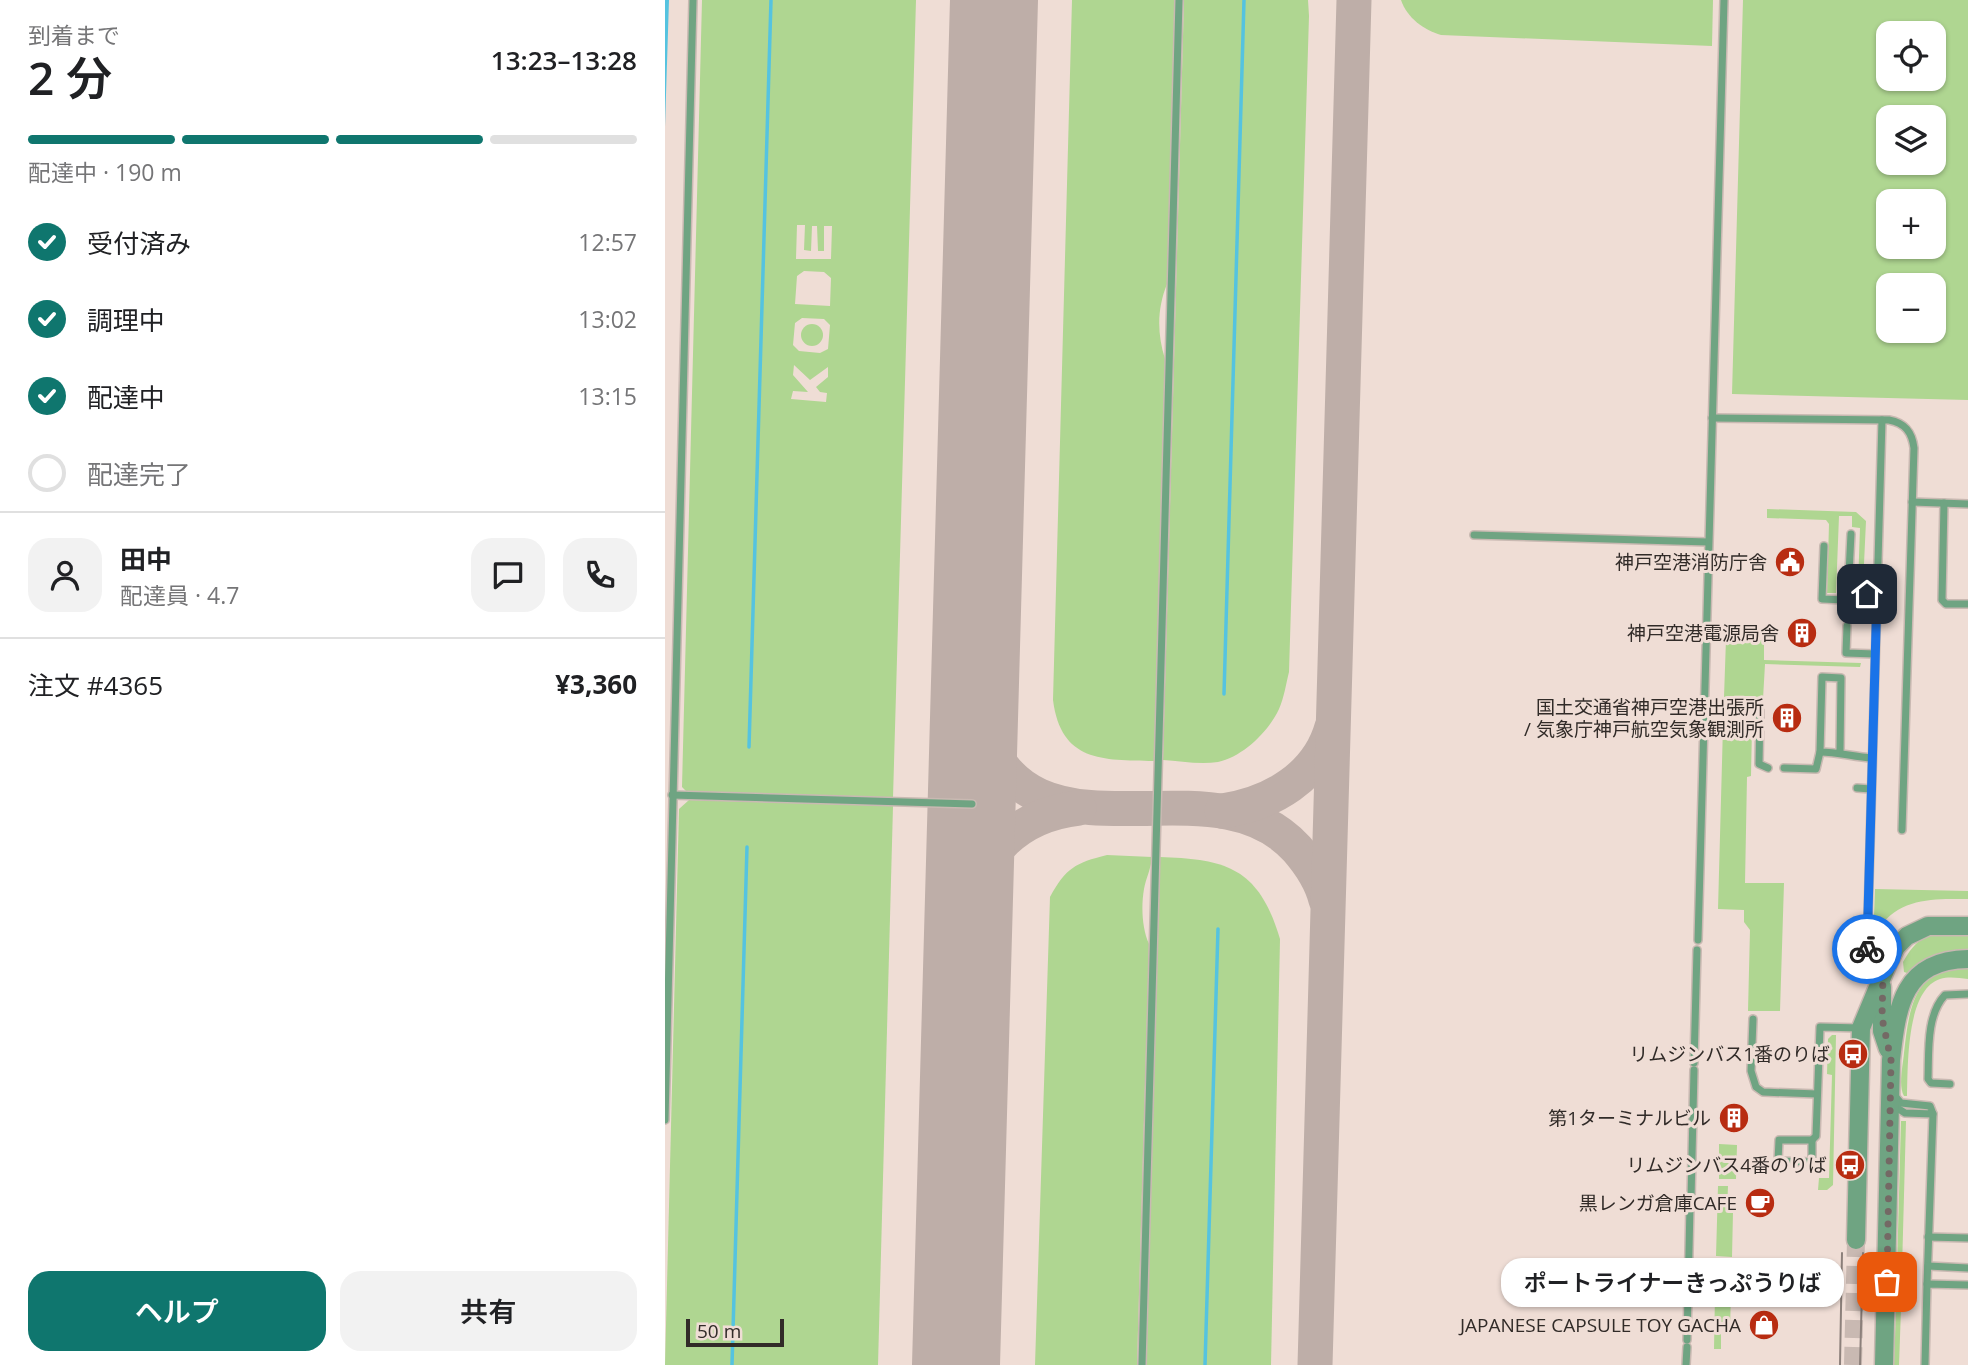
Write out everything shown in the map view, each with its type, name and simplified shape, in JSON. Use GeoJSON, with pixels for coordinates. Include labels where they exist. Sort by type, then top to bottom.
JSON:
{"type":"FeatureCollection","features":[{"type":"Feature","properties":{"kind":"street"},"geometry":{"type":"LineString","coordinates":[[1857,1240],[1861,1028],[1896,947],[1918,930],[1937,925],[1968,926]]}},
{"type":"Feature","properties":{"kind":"street"},"geometry":{"type":"LineString","coordinates":[[1884,1365],[1891,1060],[1896,1015],[1906,988],[1922,971],[1932,965],[1968,958]]}},
{"type":"Feature","properties":{"kind":"street"},"geometry":{"type":"LineString","coordinates":[[1885,968],[1882,1031],[1891,1060]]}},
{"type":"Feature","properties":{"kind":"lane"},"geometry":{"type":"LineString","coordinates":[[665,1120],[668,861],[693,0]]}},
{"type":"Feature","properties":{"kind":"lane"},"geometry":{"type":"LineString","coordinates":[[1142,1365],[1179,0]]}},
{"type":"Feature","properties":{"kind":"lane"},"geometry":{"type":"LineString","coordinates":[[1697,940],[1724,0]]}},
{"type":"Feature","properties":{"kind":"lane"},"geometry":{"type":"LineString","coordinates":[[1712,418],[1882,420],[1902,425],[1913,439],[1902,830]]}},
{"type":"Feature","properties":{"kind":"lane"},"geometry":{"type":"LineString","coordinates":[[1882,420],[1867,952],[1885,968]]}},
{"type":"Feature","properties":{"kind":"lane"},"geometry":{"type":"LineString","coordinates":[[1912,502],[1968,504]]}},
{"type":"Feature","properties":{"kind":"lane"},"geometry":{"type":"LineString","coordinates":[[1944,503],[1942,599],[1945,604],[1968,604]]}},
{"type":"Feature","properties":{"kind":"lane"},"geometry":{"type":"LineString","coordinates":[[1824,546],[1822,599],[1845,600],[1848,593],[1851,534]]}},
{"type":"Feature","properties":{"kind":"lane"},"geometry":{"type":"LineString","coordinates":[[1474,535],[1709,542]]}},
{"type":"Feature","properties":{"kind":"lane"},"geometry":{"type":"LineString","coordinates":[[1848,593],[1877,594]]}},
{"type":"Feature","properties":{"kind":"lane"},"geometry":{"type":"LineString","coordinates":[[1847,626],[1846,653],[1875,654]]}},
{"type":"Feature","properties":{"kind":"lane"},"geometry":{"type":"LineString","coordinates":[[1784,768],[1816,769],[1820,752],[1822,677],[1842,678],[1840,752]]}},
{"type":"Feature","properties":{"kind":"lane"},"geometry":{"type":"LineString","coordinates":[[1704,710],[1760,711],[1759,764],[1768,768]]}},
{"type":"Feature","properties":{"kind":"lane"},"geometry":{"type":"LineString","coordinates":[[1820,752],[1840,752],[1872,758]]}},
{"type":"Feature","properties":{"kind":"lane"},"geometry":{"type":"LineString","coordinates":[[1857,788],[1871,789]]}},
{"type":"Feature","properties":{"kind":"lane"},"geometry":{"type":"LineString","coordinates":[[672,795],[972,804]]}},
{"type":"Feature","properties":{"kind":"lane"},"geometry":{"type":"LineString","coordinates":[[1686,1365],[1697,950]]}},
{"type":"Feature","properties":{"kind":"lane"},"geometry":{"type":"LineString","coordinates":[[1949,1084],[1930,1083],[1928,1079],[1936,1006],[1945,995],[1968,995]]}},
{"type":"Feature","properties":{"kind":"lane"},"geometry":{"type":"LineString","coordinates":[[1753,1019],[1751,1071],[1756,1087],[1763,1092],[1817,1094]]}},
{"type":"Feature","properties":{"kind":"lane"},"geometry":{"type":"LineString","coordinates":[[1812,1140],[1779,1140],[1778,1161],[1812,1162],[1812,1140],[1816,1136],[1820,1027],[1861,1028]]}},
{"type":"Feature","properties":{"kind":"lane"},"geometry":{"type":"LineString","coordinates":[[1890,1092],[1894,1107],[1905,1113],[1933,1114]]}},
{"type":"Feature","properties":{"kind":"lane"},"geometry":{"type":"LineString","coordinates":[[1890,1092],[1901,1103],[1930,1106],[1933,1114],[1925,1365]]}},
{"type":"Feature","properties":{"kind":"lane"},"geometry":{"type":"LineString","coordinates":[[1928,1237],[1968,1238]]}},
{"type":"Feature","properties":{"kind":"lane"},"geometry":{"type":"LineString","coordinates":[[1928,1266],[1968,1268]]}},
{"type":"Feature","properties":{"kind":"lane"},"geometry":{"type":"LineString","coordinates":[[1927,1284],[1968,1286]]}},
{"type":"Feature","properties":{"kind":"green space"},"geometry":{"type":"Polygon","coordinates":[[[702,0],[916,0],[893,798],[687,792],[682,787],[702,0]],[[797,225],[796,259],[831,259],[832,226],[824,226],[824,251],[818,251],[817,226],[812,226],[811,251],[804,250],[805,225],[797,225]],[[804,271],[797,276],[795,304],[830,306],[831,278],[824,272],[804,271]],[[802,318],[795,323],[793,345],[799,351],[820,353],[828,349],[830,325],[824,319],[802,318]],[[794,365],[793,375],[808,392],[793,391],[791,399],[826,402],[827,393],[820,392],[816,387],[828,377],[828,367],[810,380],[794,365]]]}},
{"type":"Feature","properties":{"kind":"green space"},"geometry":{"type":"Polygon","coordinates":[[[1072,0],[1175,0],[1167,284],[1159,321],[1165,359],[1154,761],[1101,758],[1075,746],[1065,736],[1053,700],[1072,0]]]}},
{"type":"Feature","properties":{"kind":"green space"},"geometry":{"type":"Polygon","coordinates":[[[1184,0],[1308,0],[1309,16],[1289,672],[1279,709],[1262,734],[1237,755],[1218,762],[1204,763],[1163,760],[1184,0]]]}},
{"type":"Feature","properties":{"kind":"green space"},"geometry":{"type":"Polygon","coordinates":[[[1401,0],[1713,0],[1712,46],[1441,35],[1417,22],[1407,12],[1401,0]]]}},
{"type":"Feature","properties":{"kind":"green space"},"geometry":{"type":"Polygon","coordinates":[[[1743,0],[1968,0],[1968,400],[1732,394],[1743,0]]]}},
{"type":"Feature","properties":{"kind":"green space"},"geometry":{"type":"Polygon","coordinates":[[[812,324],[820,327],[823,335],[820,343],[812,346],[804,343],[801,335],[804,327],[812,324]]]}},
{"type":"Feature","properties":{"kind":"green space"},"geometry":{"type":"Polygon","coordinates":[[[1767,509],[1856,512],[1866,521],[1863,585],[1858,585],[1860,528],[1852,527],[1852,516],[1839,516],[1836,593],[1827,593],[1829,524],[1826,520],[1767,518],[1767,509]]]}},
{"type":"Feature","properties":{"kind":"green space"},"geometry":{"type":"Polygon","coordinates":[[[1726,639],[1764,640],[1764,660],[1861,663],[1860,667],[1765,664],[1763,699],[1724,697],[1726,639]]]}},
{"type":"Feature","properties":{"kind":"green space"},"geometry":{"type":"Polygon","coordinates":[[[1723,726],[1752,727],[1751,776],[1747,777],[1745,883],[1784,883],[1780,1011],[1748,1011],[1750,930],[1744,922],[1744,910],[1718,909],[1723,726]]]}},
{"type":"Feature","properties":{"kind":"green space"},"geometry":{"type":"Polygon","coordinates":[[[689,800],[893,806],[878,1365],[665,1365],[679,809],[689,800]]]}},
{"type":"Feature","properties":{"kind":"green space"},"geometry":{"type":"Polygon","coordinates":[[[1107,855],[1152,857],[1143,903],[1149,944],[1137,1365],[1035,1365],[1050,897],[1061,879],[1073,868],[1107,855]]]}},
{"type":"Feature","properties":{"kind":"green space"},"geometry":{"type":"Polygon","coordinates":[[[1160,857],[1204,861],[1238,872],[1262,897],[1272,915],[1280,939],[1271,1365],[1145,1365],[1160,857]]]}},
{"type":"Feature","properties":{"kind":"green space"},"geometry":{"type":"Polygon","coordinates":[[[1875,889],[1968,891],[1968,899],[1922,901],[1901,908],[1883,923],[1873,943],[1875,889]]]}},
{"type":"Feature","properties":{"kind":"green space"},"geometry":{"type":"Polygon","coordinates":[[[1968,932],[1968,952],[1910,974],[1904,972],[1903,962],[1916,944],[1929,935],[1968,932]]]}},
{"type":"Feature","properties":{"kind":"green space"},"geometry":{"type":"Polygon","coordinates":[[[1968,968],[1968,979],[1940,979],[1929,986],[1921,998],[1911,1030],[1907,1096],[1904,1096],[1901,1081],[1908,1021],[1917,994],[1935,974],[1950,969],[1968,968]]]}},
{"type":"Feature","properties":{"kind":"green space"},"geometry":{"type":"Polygon","coordinates":[[[1836,1035],[1833,1185],[1827,1190],[1818,1190],[1819,1178],[1829,1178],[1832,1075],[1827,1074],[1828,1039],[1836,1035]]]}},
{"type":"Feature","properties":{"kind":"green space"},"geometry":{"type":"Polygon","coordinates":[[[1901,1121],[1906,1121],[1902,1269],[1897,1269],[1901,1121]]]}},
{"type":"Feature","properties":{"kind":"green space"},"geometry":{"type":"Polygon","coordinates":[[[1719,1144],[1737,1145],[1736,1179],[1719,1179],[1719,1144]]]}},
{"type":"Feature","properties":{"kind":"green space"},"geometry":{"type":"Polygon","coordinates":[[[1718,1186],[1728,1186],[1727,1211],[1733,1212],[1732,1257],[1716,1256],[1718,1186]]]}},
{"type":"Feature","properties":{"kind":"green space"},"geometry":{"type":"Polygon","coordinates":[[[1897,1281],[1902,1281],[1899,1365],[1894,1365],[1897,1281]]]}},
{"type":"Feature","properties":{"kind":"green space"},"geometry":{"type":"Polygon","coordinates":[[[1715,1294],[1731,1294],[1730,1328],[1721,1328],[1721,1349],[1714,1349],[1715,1294]]]}},
{"type":"Feature","properties":{"kind":"water"},"geometry":{"type":"Polygon","coordinates":[[[665,0],[669,0],[665,126],[665,0]]]}},
{"type":"Feature","properties":{"kind":"waterway"},"geometry":{"type":"LineString","coordinates":[[749,747],[771,0]]}},
{"type":"Feature","properties":{"kind":"waterway"},"geometry":{"type":"LineString","coordinates":[[1224,694],[1244,0]]}},
{"type":"Feature","properties":{"kind":"waterway"},"geometry":{"type":"LineString","coordinates":[[732,1365],[747,847]]}},
{"type":"Feature","properties":{"kind":"waterway"},"geometry":{"type":"LineString","coordinates":[[1205,1365],[1218,929]]}},
{"type":"Feature","properties":{"kind":"taxiway"},"geometry":{"type":"LineString","coordinates":[[1315,1365],[1354,0]]}},
{"type":"Feature","properties":{"kind":"taxiway"},"geometry":{"type":"LineString","coordinates":[[974,694],[994,754],[1026,789],[1067,804],[1114,809],[1213,810],[1258,821],[1297,849],[1315,873],[1326,900]]}},
{"type":"Feature","properties":{"kind":"taxiway"},"geometry":{"type":"LineString","coordinates":[[1222,811],[1258,802],[1290,785],[1316,760],[1332,727]]}},
{"type":"Feature","properties":{"kind":"taxiway"},"geometry":{"type":"LineString","coordinates":[[968,911],[982,871],[1005,840],[1038,819],[1079,808]]}},
{"type":"Feature","properties":{"kind":"runway"},"geometry":{"type":"LineString","coordinates":[[956,1365],[994,0]]}},
{"type":"Feature","properties":{"kind":"tunnel"},"geometry":{"type":"LineString","coordinates":[[1853,1365],[1856,1240]]}},
{"type":"Feature","properties":{"kind":"tram line"},"geometry":{"type":"LineString","coordinates":[[1840,1365],[1842,1253]]}},
{"type":"Feature","properties":{"kind":"tram line"},"geometry":{"type":"LineString","coordinates":[[1860,1365],[1863,1253]]}},
{"type":"Feature","properties":{"kind":"way so far"},"geometry":{"type":"LineString","coordinates":[[1867,949],[1867,952],[1888,963],[1883,974],[1882,1018],[1882,1031],[1891,1060],[1887,1282]]}},
{"type":"Feature","properties":{"kind":"place","name":"神戸空港消防庁舎"},"geometry":{"type":"Point","coordinates":[1790,562]}},
{"type":"Feature","properties":{"kind":"place","name":"神戸空港電源局舎"},"geometry":{"type":"Point","coordinates":[1802,633]}},
{"type":"Feature","properties":{"kind":"place","name":"国土交通省神戸空港出張所 / 気象庁神戸航空気象観測所"},"geometry":{"type":"Point","coordinates":[1787,718]}},
{"type":"Feature","properties":{"kind":"place","name":"リムジンバス1番のりば"},"geometry":{"type":"Point","coordinates":[1853,1054]}},
{"type":"Feature","properties":{"kind":"place","name":"第1ターミナルビル"},"geometry":{"type":"Point","coordinates":[1734,1118]}},
{"type":"Feature","properties":{"kind":"place","name":"リムジンバス4番のりば"},"geometry":{"type":"Point","coordinates":[1850,1165]}},
{"type":"Feature","properties":{"kind":"place","name":"黒レンガ倉庫CAFE"},"geometry":{"type":"Point","coordinates":[1760,1203]}},
{"type":"Feature","properties":{"kind":"place","name":"ポートライナーきっぷうりば"},"geometry":{"type":"Point","coordinates":[1887,1282]}},
{"type":"Feature","properties":{"kind":"place","name":"JAPANESE CAPSULE TOY GACHA"},"geometry":{"type":"Point","coordinates":[1764,1325]}},
{"type":"Feature","properties":{"kind":"route"},"geometry":{"type":"LineString","coordinates":[[1867,594],[1877,594],[1867,949]]}}]}
